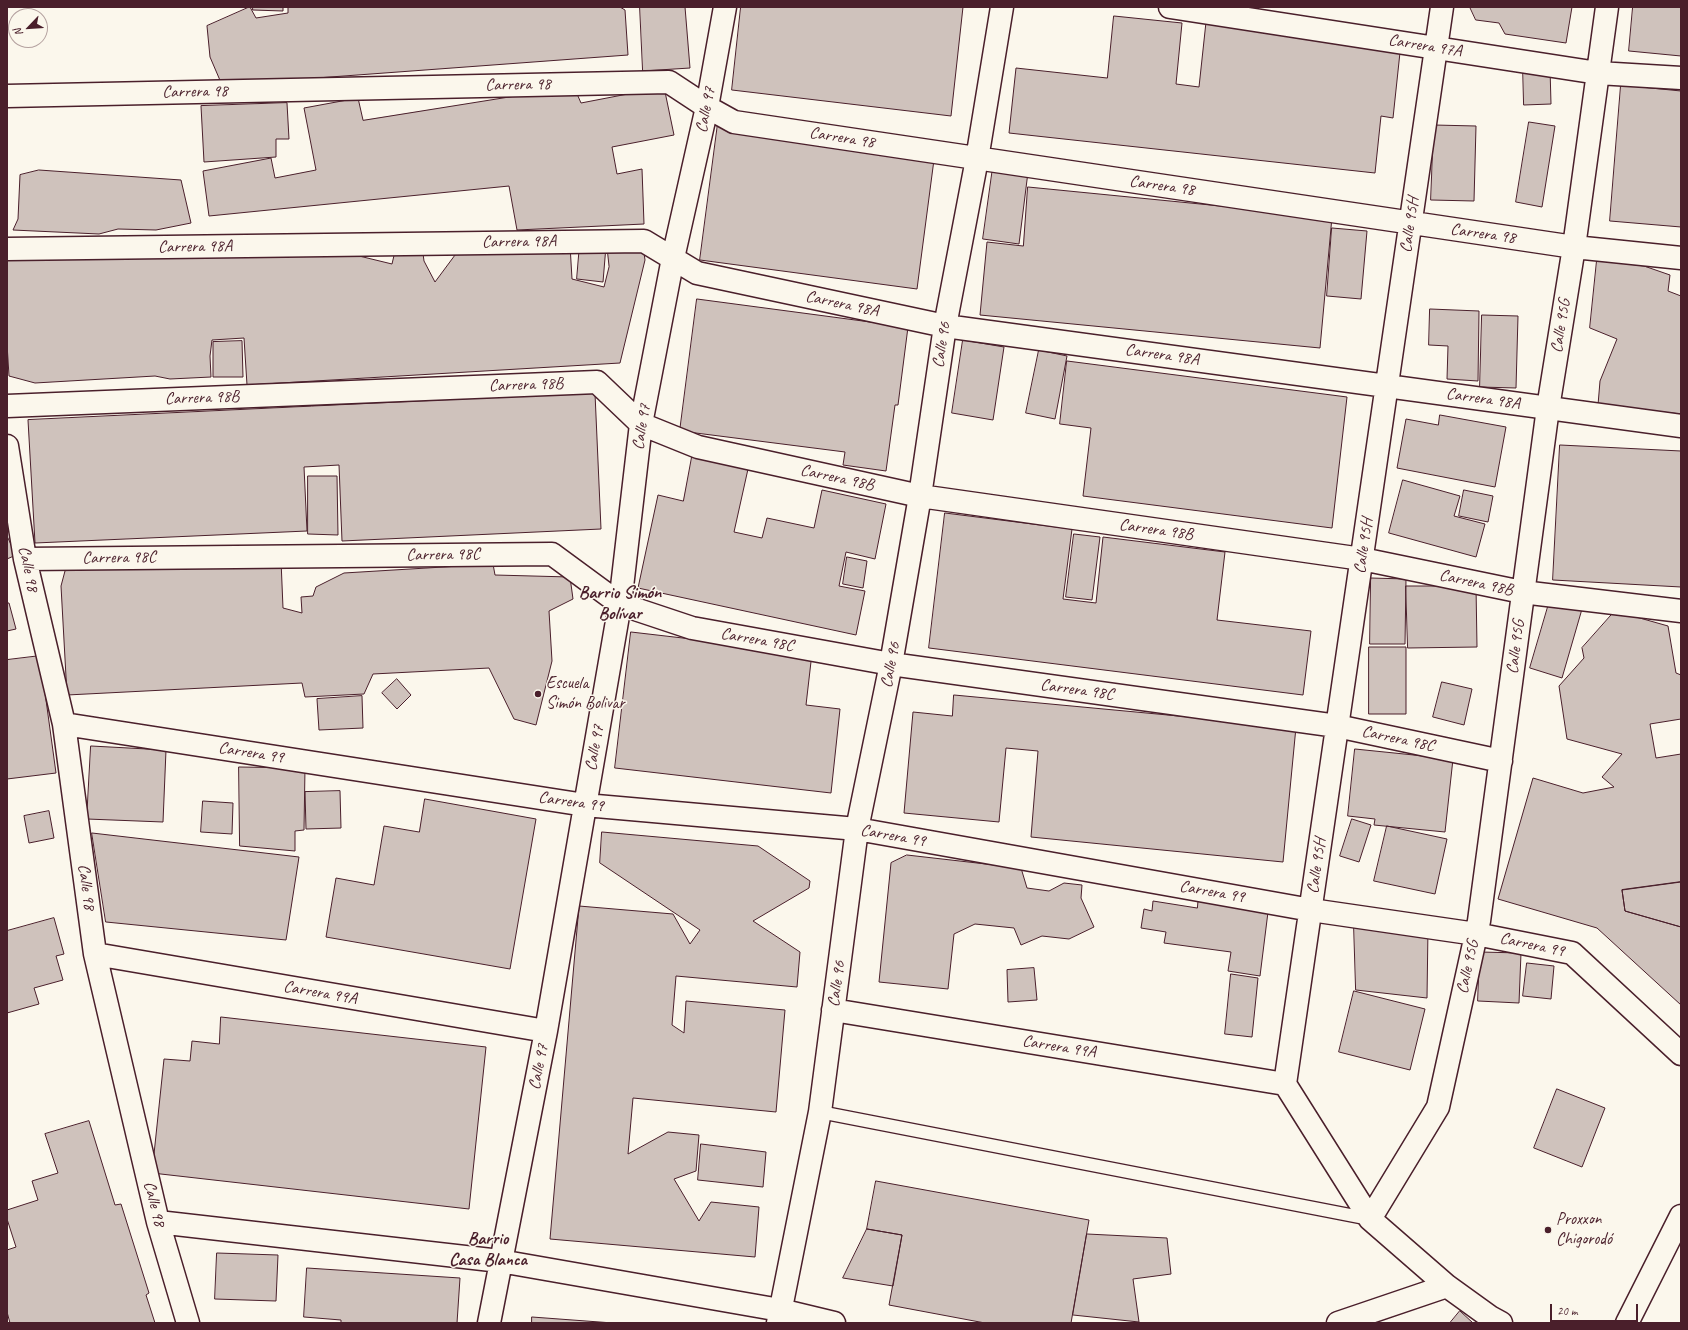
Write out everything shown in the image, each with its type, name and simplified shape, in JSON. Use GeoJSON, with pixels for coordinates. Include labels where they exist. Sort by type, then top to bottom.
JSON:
{"type":"FeatureCollection","features":[{"type":"Feature","properties":{"kind":"main road","name":"Calle 97"},"geometry":{"type":"LineString","coordinates":[[489,1323],[546,1031],[620,604],[641,424],[673,258],[707,107],[725,7]]}},
{"type":"Feature","properties":{"kind":"main road","name":"Calle 96"},"geometry":{"type":"LineString","coordinates":[[779,1317],[820,1112],[857,829],[892,664],[920,496],[945,326],[977,158],[1002,7]]}},
{"type":"Feature","properties":{"kind":"main road","name":"Carrera 97A"},"geometry":{"type":"LineString","coordinates":[[1170,7],[1598,73],[1681,78]]}},
{"type":"Feature","properties":{"kind":"main road","name":"Calle 95H"},"geometry":{"type":"LineString","coordinates":[[1285,1084],[1442,7]]}},
{"type":"Feature","properties":{"kind":"main road","name":"Calle 95G"},"geometry":{"type":"LineString","coordinates":[[1370,1219],[1438,1106],[1476,934],[1501,761],[1522,592],[1548,408],[1574,248],[1607,7]]}},
{"type":"Feature","properties":{"kind":"main road","name":"Carrera 98"},"geometry":{"type":"LineString","coordinates":[[7,96],[669,82],[707,107],[734,122],[1574,248],[1681,258]]}},
{"type":"Feature","properties":{"kind":"main road","name":"Carrera 98A"},"geometry":{"type":"LineString","coordinates":[[7,249],[644,241],[697,273],[945,326],[1681,426]]}},
{"type":"Feature","properties":{"kind":"main road","name":"Carrera 98B"},"geometry":{"type":"LineString","coordinates":[[7,406],[597,382],[641,424],[698,447],[920,496],[1362,559],[1522,592],[1681,611]]}},
{"type":"Feature","properties":{"kind":"main road","name":"Calle 98"},"geometry":{"type":"LineString","coordinates":[[7,446],[25,559],[64,724],[95,954],[158,1222],[188,1323]]}},
{"type":"Feature","properties":{"kind":"main road","name":"Carrera 98C"},"geometry":{"type":"LineString","coordinates":[[25,559],[552,554],[620,604],[692,628],[892,664],[1337,726],[1501,761]]}},
{"type":"Feature","properties":{"kind":"main road","name":"Carrera 99"},"geometry":{"type":"LineString","coordinates":[[64,724],[585,805],[857,829],[1310,910],[1476,934],[1572,953],[1681,1054]]}},
{"type":"Feature","properties":{"kind":"main road","name":"Carrera 99A"},"geometry":{"type":"LineString","coordinates":[[95,954],[546,1031]]}},
{"type":"Feature","properties":{"kind":"main road","name":"Carrera 99A"},"geometry":{"type":"LineString","coordinates":[[833,1010],[1285,1084]]}},
{"type":"Feature","properties":{"kind":"main road"},"geometry":{"type":"LineString","coordinates":[[1285,1084],[1370,1219],[1447,1286],[1490,1317],[1501,1323]]}},
{"type":"Feature","properties":{"kind":"main road"},"geometry":{"type":"LineString","coordinates":[[1627,1323],[1681,1216]]}},
{"type":"Feature","properties":{"kind":"main road"},"geometry":{"type":"LineString","coordinates":[[158,1222],[500,1261],[779,1317],[834,1323]]}},
{"type":"Feature","properties":{"kind":"main road"},"geometry":{"type":"LineString","coordinates":[[1338,1323],[1386,1314],[1447,1286]]}},
{"type":"Feature","properties":{"kind":"lane"},"geometry":{"type":"LineString","coordinates":[[820,1112],[1370,1219]]}},
{"type":"Feature","properties":{"kind":"building"},"geometry":{"type":"Polygon","coordinates":[[[250,7],[256,18],[288,13],[288,7],[620,7],[625,10],[628,55],[222,85],[210,57],[207,26],[250,7]]]}},
{"type":"Feature","properties":{"kind":"building"},"geometry":{"type":"Polygon","coordinates":[[[253,7],[283,7],[283,11],[253,10],[253,7]]]}},
{"type":"Feature","properties":{"kind":"building"},"geometry":{"type":"Polygon","coordinates":[[[640,7],[685,7],[690,68],[643,71],[640,7]]]}},
{"type":"Feature","properties":{"kind":"building"},"geometry":{"type":"Polygon","coordinates":[[[741,7],[963,7],[951,116],[732,90],[741,7]]]}},
{"type":"Feature","properties":{"kind":"building"},"geometry":{"type":"Polygon","coordinates":[[[1470,7],[1572,7],[1566,43],[1505,34],[1499,23],[1476,20],[1470,7]]]}},
{"type":"Feature","properties":{"kind":"building"},"geometry":{"type":"Polygon","coordinates":[[[1633,7],[1681,7],[1681,56],[1629,51],[1633,7]]]}},
{"type":"Feature","properties":{"kind":"building"},"geometry":{"type":"Polygon","coordinates":[[[1114,16],[1182,23],[1176,84],[1199,87],[1206,22],[1401,43],[1393,118],[1381,116],[1375,173],[1009,133],[1016,68],[1107,78],[1114,16]]]}},
{"type":"Feature","properties":{"kind":"building"},"geometry":{"type":"Polygon","coordinates":[[[1523,68],[1550,68],[1551,104],[1524,105],[1523,68]]]}},
{"type":"Feature","properties":{"kind":"building"},"geometry":{"type":"Polygon","coordinates":[[[1621,85],[1681,91],[1681,227],[1610,221],[1621,85]]]}},
{"type":"Feature","properties":{"kind":"building"},"geometry":{"type":"Polygon","coordinates":[[[574,87],[581,103],[664,87],[674,135],[612,147],[617,174],[642,169],[644,224],[517,230],[509,186],[209,216],[203,171],[271,158],[275,178],[316,170],[304,108],[358,98],[363,120],[574,87]]]}},
{"type":"Feature","properties":{"kind":"building"},"geometry":{"type":"Polygon","coordinates":[[[287,103],[289,139],[276,139],[276,157],[204,162],[201,106],[287,103]]]}},
{"type":"Feature","properties":{"kind":"building"},"geometry":{"type":"Polygon","coordinates":[[[1529,122],[1555,126],[1542,207],[1516,202],[1529,122]]]}},
{"type":"Feature","properties":{"kind":"building"},"geometry":{"type":"Polygon","coordinates":[[[718,123],[935,152],[917,289],[700,260],[718,123]]]}},
{"type":"Feature","properties":{"kind":"building"},"geometry":{"type":"Polygon","coordinates":[[[1434,125],[1476,126],[1474,201],[1431,200],[1434,125]]]}},
{"type":"Feature","properties":{"kind":"building"},"geometry":{"type":"Polygon","coordinates":[[[993,167],[1028,172],[1019,244],[983,239],[993,167]]]}},
{"type":"Feature","properties":{"kind":"building"},"geometry":{"type":"Polygon","coordinates":[[[39,170],[181,180],[191,223],[156,230],[118,229],[99,234],[13,230],[18,219],[20,175],[39,170]]]}},
{"type":"Feature","properties":{"kind":"building"},"geometry":{"type":"Polygon","coordinates":[[[1028,187],[1332,217],[1320,348],[980,315],[987,242],[1023,246],[1028,187]]]}},
{"type":"Feature","properties":{"kind":"building"},"geometry":{"type":"Polygon","coordinates":[[[1332,228],[1367,231],[1361,299],[1327,296],[1332,228]]]}},
{"type":"Feature","properties":{"kind":"building"},"geometry":{"type":"Polygon","coordinates":[[[580,243],[606,246],[603,282],[577,279],[580,243]]]}},
{"type":"Feature","properties":{"kind":"building"},"geometry":{"type":"Polygon","coordinates":[[[607,244],[644,253],[645,260],[620,363],[247,385],[244,338],[212,340],[210,356],[211,377],[170,379],[155,376],[35,383],[9,376],[7,344],[7,257],[318,246],[392,264],[396,247],[422,246],[424,261],[435,282],[458,251],[570,245],[572,279],[604,287],[609,267],[607,244]]]}},
{"type":"Feature","properties":{"kind":"building"},"geometry":{"type":"Polygon","coordinates":[[[1597,260],[1644,266],[1670,275],[1668,291],[1681,296],[1681,414],[1598,405],[1600,381],[1617,339],[1590,328],[1597,260]]]}},
{"type":"Feature","properties":{"kind":"building"},"geometry":{"type":"Polygon","coordinates":[[[697,299],[908,327],[898,405],[895,405],[886,471],[843,465],[845,452],[680,431],[697,299]]]}},
{"type":"Feature","properties":{"kind":"building"},"geometry":{"type":"Polygon","coordinates":[[[1430,309],[1479,311],[1478,381],[1447,379],[1448,346],[1429,345],[1430,309]]]}},
{"type":"Feature","properties":{"kind":"building"},"geometry":{"type":"Polygon","coordinates":[[[1482,315],[1518,316],[1516,388],[1480,387],[1482,315]]]}},
{"type":"Feature","properties":{"kind":"building"},"geometry":{"type":"Polygon","coordinates":[[[963,340],[1004,347],[993,420],[952,413],[963,340]]]}},
{"type":"Feature","properties":{"kind":"building"},"geometry":{"type":"Polygon","coordinates":[[[242,341],[243,377],[213,377],[213,342],[242,341]]]}},
{"type":"Feature","properties":{"kind":"building"},"geometry":{"type":"Polygon","coordinates":[[[1039,350],[1067,356],[1055,419],[1026,413],[1039,350]]]}},
{"type":"Feature","properties":{"kind":"building"},"geometry":{"type":"Polygon","coordinates":[[[1067,361],[1347,397],[1332,528],[1083,496],[1091,428],[1060,424],[1067,361]]]}},
{"type":"Feature","properties":{"kind":"building"},"geometry":{"type":"Polygon","coordinates":[[[595,393],[601,529],[342,541],[339,465],[304,467],[307,531],[35,543],[28,420],[595,393]]]}},
{"type":"Feature","properties":{"kind":"building"},"geometry":{"type":"Polygon","coordinates":[[[1440,415],[1506,427],[1495,487],[1397,468],[1406,419],[1438,425],[1440,415]]]}},
{"type":"Feature","properties":{"kind":"building"},"geometry":{"type":"Polygon","coordinates":[[[1560,445],[1681,451],[1681,587],[1553,580],[1560,445]]]}},
{"type":"Feature","properties":{"kind":"building"},"geometry":{"type":"Polygon","coordinates":[[[692,457],[748,469],[734,532],[762,538],[767,518],[814,528],[822,490],[886,504],[875,559],[846,552],[839,586],[865,591],[856,635],[638,588],[658,495],[683,501],[692,457]]]}},
{"type":"Feature","properties":{"kind":"building"},"geometry":{"type":"Polygon","coordinates":[[[308,476],[337,476],[338,535],[308,534],[308,476]]]}},
{"type":"Feature","properties":{"kind":"building"},"geometry":{"type":"Polygon","coordinates":[[[1403,480],[1460,496],[1454,516],[1485,524],[1476,557],[1389,533],[1403,480]]]}},
{"type":"Feature","properties":{"kind":"building"},"geometry":{"type":"Polygon","coordinates":[[[1464,490],[1493,496],[1488,522],[1459,516],[1464,490]]]}},
{"type":"Feature","properties":{"kind":"building"},"geometry":{"type":"Polygon","coordinates":[[[945,513],[1072,529],[1063,599],[1096,603],[1103,537],[1225,552],[1217,620],[1311,631],[1303,695],[929,648],[945,513]]]}},
{"type":"Feature","properties":{"kind":"building"},"geometry":{"type":"Polygon","coordinates":[[[1074,534],[1100,537],[1092,600],[1066,597],[1074,534]]]}},
{"type":"Feature","properties":{"kind":"building"},"geometry":{"type":"Polygon","coordinates":[[[7,536],[16,555],[7,559],[7,536]]]}},
{"type":"Feature","properties":{"kind":"building"},"geometry":{"type":"Polygon","coordinates":[[[847,557],[867,561],[863,588],[843,584],[847,557]]]}},
{"type":"Feature","properties":{"kind":"building"},"geometry":{"type":"Polygon","coordinates":[[[281,560],[283,608],[302,613],[301,597],[313,596],[316,587],[344,573],[493,564],[495,575],[570,577],[573,599],[549,611],[552,661],[536,725],[514,719],[489,668],[373,674],[364,694],[305,697],[302,683],[67,695],[61,586],[65,571],[281,560]]]}},
{"type":"Feature","properties":{"kind":"building"},"geometry":{"type":"Polygon","coordinates":[[[1371,578],[1406,579],[1405,644],[1370,644],[1371,578]]]}},
{"type":"Feature","properties":{"kind":"building"},"geometry":{"type":"Polygon","coordinates":[[[1406,586],[1476,586],[1477,647],[1408,648],[1406,586]]]}},
{"type":"Feature","properties":{"kind":"building"},"geometry":{"type":"Polygon","coordinates":[[[1550,600],[1582,609],[1562,678],[1530,668],[1550,600]]]}},
{"type":"Feature","properties":{"kind":"building"},"geometry":{"type":"Polygon","coordinates":[[[7,603],[9,603],[16,629],[7,631],[7,603]]]}},
{"type":"Feature","properties":{"kind":"building"},"geometry":{"type":"Polygon","coordinates":[[[1615,611],[1668,626],[1676,673],[1681,675],[1681,719],[1650,724],[1656,758],[1681,754],[1681,882],[1622,890],[1625,911],[1681,927],[1681,1005],[1597,928],[1498,899],[1533,778],[1583,793],[1614,787],[1602,777],[1622,754],[1567,739],[1559,686],[1584,658],[1582,648],[1615,611]]]}},
{"type":"Feature","properties":{"kind":"building"},"geometry":{"type":"Polygon","coordinates":[[[631,632],[812,653],[806,705],[840,709],[831,793],[615,768],[631,632]]]}},
{"type":"Feature","properties":{"kind":"building"},"geometry":{"type":"Polygon","coordinates":[[[1369,647],[1406,647],[1406,714],[1369,714],[1369,647]]]}},
{"type":"Feature","properties":{"kind":"building"},"geometry":{"type":"Polygon","coordinates":[[[40,656],[56,773],[7,779],[7,660],[40,656]]]}},
{"type":"Feature","properties":{"kind":"building"},"geometry":{"type":"Polygon","coordinates":[[[397,679],[411,695],[397,709],[382,693],[397,679]]]}},
{"type":"Feature","properties":{"kind":"building"},"geometry":{"type":"Polygon","coordinates":[[[1442,682],[1472,689],[1464,725],[1433,717],[1442,682]]]}},
{"type":"Feature","properties":{"kind":"building"},"geometry":{"type":"Polygon","coordinates":[[[954,695],[1296,727],[1283,862],[1031,837],[1038,751],[1006,748],[999,822],[904,813],[913,712],[952,716],[954,695]]]}},
{"type":"Feature","properties":{"kind":"building"},"geometry":{"type":"Polygon","coordinates":[[[362,696],[363,728],[319,730],[317,699],[362,696]]]}},
{"type":"Feature","properties":{"kind":"building"},"geometry":{"type":"Polygon","coordinates":[[[91,746],[166,750],[163,822],[87,819],[91,746]]]}},
{"type":"Feature","properties":{"kind":"building"},"geometry":{"type":"Polygon","coordinates":[[[1355,749],[1453,759],[1445,832],[1374,825],[1375,819],[1348,816],[1355,749]]]}},
{"type":"Feature","properties":{"kind":"building"},"geometry":{"type":"Polygon","coordinates":[[[239,767],[305,768],[304,830],[295,831],[295,851],[240,846],[239,767]]]}},
{"type":"Feature","properties":{"kind":"building"},"geometry":{"type":"Polygon","coordinates":[[[340,791],[341,828],[306,829],[305,792],[340,791]]]}},
{"type":"Feature","properties":{"kind":"building"},"geometry":{"type":"Polygon","coordinates":[[[425,799],[536,819],[510,969],[326,937],[336,878],[374,885],[384,826],[419,832],[425,799]]]}},
{"type":"Feature","properties":{"kind":"building"},"geometry":{"type":"Polygon","coordinates":[[[203,801],[233,803],[232,834],[201,832],[203,801]]]}},
{"type":"Feature","properties":{"kind":"building"},"geometry":{"type":"Polygon","coordinates":[[[49,811],[54,838],[29,843],[24,816],[49,811]]]}},
{"type":"Feature","properties":{"kind":"building"},"geometry":{"type":"Polygon","coordinates":[[[1352,819],[1371,825],[1359,862],[1340,856],[1352,819]]]}},
{"type":"Feature","properties":{"kind":"building"},"geometry":{"type":"Polygon","coordinates":[[[1387,826],[1447,839],[1435,894],[1374,881],[1387,826]]]}},
{"type":"Feature","properties":{"kind":"building"},"geometry":{"type":"Polygon","coordinates":[[[602,832],[758,846],[810,881],[809,888],[753,921],[800,952],[797,987],[676,976],[672,1025],[684,1033],[686,1001],[785,1010],[776,1112],[633,1098],[628,1154],[668,1132],[699,1135],[696,1171],[674,1179],[699,1221],[711,1202],[759,1207],[755,1257],[550,1239],[579,906],[673,914],[690,944],[700,930],[600,863],[602,832]]]}},
{"type":"Feature","properties":{"kind":"building"},"geometry":{"type":"Polygon","coordinates":[[[92,833],[299,857],[286,940],[106,922],[92,833]]]}},
{"type":"Feature","properties":{"kind":"building"},"geometry":{"type":"Polygon","coordinates":[[[907,855],[1021,868],[1027,888],[1049,891],[1064,883],[1082,885],[1081,898],[1094,927],[1069,939],[1042,936],[1021,945],[1014,928],[975,924],[954,934],[948,989],[879,982],[891,863],[907,855]]]}},
{"type":"Feature","properties":{"kind":"building"},"geometry":{"type":"Polygon","coordinates":[[[1681,882],[1681,927],[1625,911],[1622,890],[1681,882]]]}},
{"type":"Feature","properties":{"kind":"building"},"geometry":{"type":"Polygon","coordinates":[[[1199,894],[1269,904],[1260,976],[1228,971],[1231,952],[1164,943],[1166,932],[1141,928],[1144,909],[1152,911],[1153,901],[1197,908],[1199,894]]]}},
{"type":"Feature","properties":{"kind":"building"},"geometry":{"type":"Polygon","coordinates":[[[54,918],[64,954],[56,956],[63,980],[34,988],[39,1004],[7,1013],[7,931],[54,918]]]}},
{"type":"Feature","properties":{"kind":"building"},"geometry":{"type":"Polygon","coordinates":[[[1354,926],[1428,928],[1427,998],[1356,990],[1354,926]]]}},
{"type":"Feature","properties":{"kind":"building"},"geometry":{"type":"Polygon","coordinates":[[[1480,952],[1521,953],[1519,1003],[1478,1001],[1480,952]]]}},
{"type":"Feature","properties":{"kind":"building"},"geometry":{"type":"Polygon","coordinates":[[[1527,963],[1554,966],[1551,999],[1523,996],[1527,963]]]}},
{"type":"Feature","properties":{"kind":"building"},"geometry":{"type":"Polygon","coordinates":[[[1034,968],[1037,1000],[1008,1002],[1007,970],[1034,968]]]}},
{"type":"Feature","properties":{"kind":"building"},"geometry":{"type":"Polygon","coordinates":[[[1231,974],[1258,978],[1252,1037],[1225,1034],[1231,974]]]}},
{"type":"Feature","properties":{"kind":"building"},"geometry":{"type":"Polygon","coordinates":[[[1354,991],[1425,1009],[1410,1070],[1339,1052],[1354,991]]]}},
{"type":"Feature","properties":{"kind":"building"},"geometry":{"type":"Polygon","coordinates":[[[221,1017],[486,1047],[469,1209],[152,1173],[164,1059],[190,1061],[192,1041],[219,1044],[221,1017]]]}},
{"type":"Feature","properties":{"kind":"building"},"geometry":{"type":"Polygon","coordinates":[[[1557,1089],[1605,1108],[1582,1167],[1534,1148],[1557,1089]]]}},
{"type":"Feature","properties":{"kind":"building"},"geometry":{"type":"Polygon","coordinates":[[[89,1121],[115,1205],[121,1204],[149,1293],[146,1295],[155,1323],[10,1323],[7,1312],[7,1250],[16,1247],[7,1219],[7,1210],[38,1200],[32,1181],[58,1173],[45,1134],[89,1121]]]}},
{"type":"Feature","properties":{"kind":"building"},"geometry":{"type":"Polygon","coordinates":[[[701,1144],[766,1152],[763,1187],[698,1180],[701,1144]]]}},
{"type":"Feature","properties":{"kind":"building"},"geometry":{"type":"Polygon","coordinates":[[[876,1181],[1089,1220],[1071,1323],[985,1323],[889,1305],[902,1235],[867,1229],[876,1181]]]}},
{"type":"Feature","properties":{"kind":"building"},"geometry":{"type":"Polygon","coordinates":[[[867,1229],[902,1235],[893,1286],[843,1278],[867,1229]]]}},
{"type":"Feature","properties":{"kind":"building"},"geometry":{"type":"Polygon","coordinates":[[[1087,1234],[1167,1238],[1171,1274],[1133,1279],[1139,1322],[1073,1315],[1087,1234]]]}},
{"type":"Feature","properties":{"kind":"building"},"geometry":{"type":"Polygon","coordinates":[[[217,1253],[278,1255],[276,1301],[215,1299],[217,1253]]]}},
{"type":"Feature","properties":{"kind":"building"},"geometry":{"type":"Polygon","coordinates":[[[307,1268],[460,1278],[457,1323],[341,1323],[341,1320],[304,1317],[307,1268]]]}},
{"type":"Feature","properties":{"kind":"building"},"geometry":{"type":"Polygon","coordinates":[[[1460,1311],[1473,1323],[1450,1323],[1460,1311]]]}},
{"type":"Feature","properties":{"kind":"building"},"geometry":{"type":"Polygon","coordinates":[[[532,1317],[613,1323],[532,1323],[532,1317]]]}},
{"type":"Feature","properties":{"kind":"place","name":"Escuela Simón Bolivar"},"geometry":{"type":"Point","coordinates":[538,694]}},
{"type":"Feature","properties":{"kind":"place","name":"Proxxon Chigorodó"},"geometry":{"type":"Point","coordinates":[1548,1230]}},
{"type":"Feature","properties":{"kind":"district","name":"Barrio Simón Bolívar"},"geometry":{"type":"Point","coordinates":[620,603]}},
{"type":"Feature","properties":{"kind":"district","name":"Barrio Casa Blanca"},"geometry":{"type":"Point","coordinates":[488,1249]}}]}
